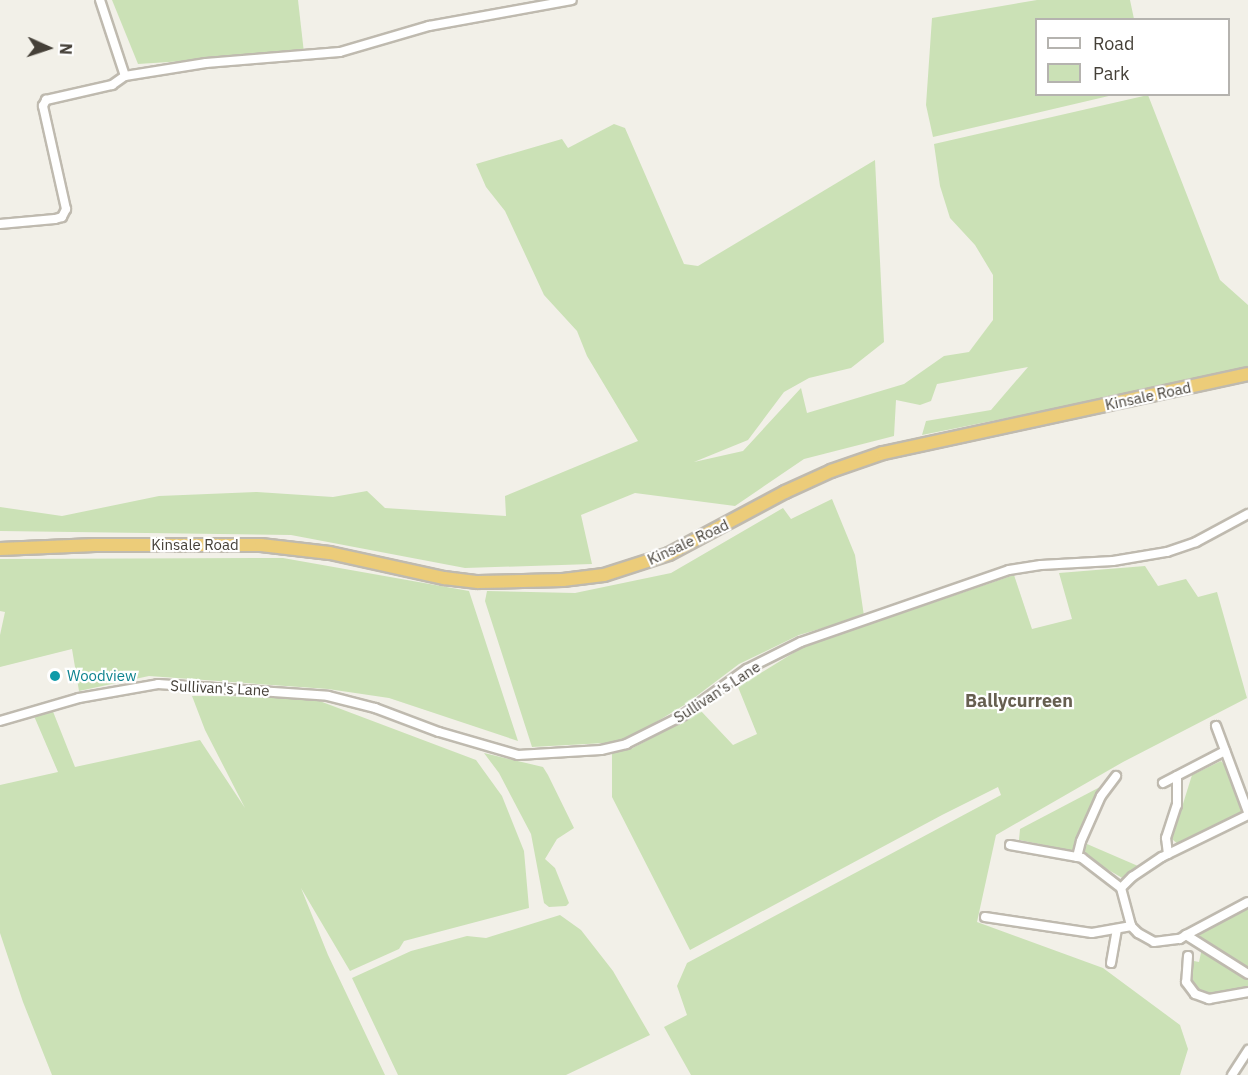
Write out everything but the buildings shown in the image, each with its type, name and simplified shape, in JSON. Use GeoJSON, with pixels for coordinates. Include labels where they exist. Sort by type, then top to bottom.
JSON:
{"type":"FeatureCollection","features":[{"type":"Feature","properties":{"kind":"highway","name":"Kinsale Road"},"geometry":{"type":"LineString","coordinates":[[0,549],[74,546],[261,545],[330,553],[478,582],[522,584],[604,575],[669,554],[785,492],[831,471],[883,453],[1248,374]]}},
{"type":"Feature","properties":{"kind":"highway","name":"Kinsale Road"},"geometry":{"type":"LineString","coordinates":[[0,543],[74,546]]}},
{"type":"Feature","properties":{"kind":"street"},"geometry":{"type":"LineString","coordinates":[[100,0],[125,76]]}},
{"type":"Feature","properties":{"kind":"street"},"geometry":{"type":"LineString","coordinates":[[0,224],[55,219],[62,217],[66,209],[43,106],[46,100],[112,85],[125,76],[206,63],[340,52],[429,26],[572,0]]}},
{"type":"Feature","properties":{"kind":"street"},"geometry":{"type":"LineString","coordinates":[[64,213],[73,216]]}},
{"type":"Feature","properties":{"kind":"street","name":"Sullivan's Lane"},"geometry":{"type":"LineString","coordinates":[[0,721],[79,698],[158,684],[328,696],[375,708],[439,732],[518,755],[601,750],[626,744],[682,716],[747,669],[801,642],[1009,570],[1041,565],[1113,561],[1167,552],[1196,542],[1248,514]]}},
{"type":"Feature","properties":{"kind":"street"},"geometry":{"type":"LineString","coordinates":[[1121,888],[1132,877],[1168,854],[1248,813],[1215,726]]}},
{"type":"Feature","properties":{"kind":"street"},"geometry":{"type":"LineString","coordinates":[[1163,783],[1225,751]]}},
{"type":"Feature","properties":{"kind":"street"},"geometry":{"type":"LineString","coordinates":[[1077,857],[1081,841],[1101,796],[1116,776]]}},
{"type":"Feature","properties":{"kind":"street"},"geometry":{"type":"LineString","coordinates":[[1168,854],[1167,838],[1177,805],[1177,776]]}},
{"type":"Feature","properties":{"kind":"street"},"geometry":{"type":"LineString","coordinates":[[1010,845],[1077,857],[1096,867],[1121,888],[1131,926],[1154,942],[1180,939],[1248,902]]}},
{"type":"Feature","properties":{"kind":"street"},"geometry":{"type":"LineString","coordinates":[[985,917],[1092,933],[1131,926]]}},
{"type":"Feature","properties":{"kind":"street"},"geometry":{"type":"LineString","coordinates":[[1111,963],[1118,930]]}},
{"type":"Feature","properties":{"kind":"street"},"geometry":{"type":"LineString","coordinates":[[1186,935],[1248,974]]}},
{"type":"Feature","properties":{"kind":"street"},"geometry":{"type":"LineString","coordinates":[[1188,956],[1186,982],[1195,994],[1209,999],[1248,992]]}},
{"type":"Feature","properties":{"kind":"street"},"geometry":{"type":"LineString","coordinates":[[1232,1075],[1247,1051]]}},
{"type":"Feature","properties":{"kind":"green space"},"geometry":{"type":"Polygon","coordinates":[[[112,0],[298,0],[304,53],[138,64],[112,0]]]}},
{"type":"Feature","properties":{"kind":"green space"},"geometry":{"type":"Polygon","coordinates":[[[1037,0],[1130,0],[1134,18],[1035,18],[1035,96],[1109,96],[933,137],[926,105],[932,18],[1037,0]]]}},
{"type":"Feature","properties":{"kind":"green space"},"geometry":{"type":"Polygon","coordinates":[[[1148,96],[1220,280],[1248,305],[1248,370],[922,435],[926,421],[991,410],[1028,367],[937,384],[931,401],[920,405],[896,400],[894,436],[804,459],[735,506],[635,493],[581,515],[592,564],[465,568],[291,535],[0,531],[0,507],[62,516],[159,496],[257,492],[333,497],[367,491],[385,508],[506,516],[505,496],[638,441],[587,356],[577,331],[544,295],[505,211],[486,187],[476,164],[562,139],[568,148],[614,124],[625,128],[684,264],[698,266],[875,160],[884,342],[851,368],[809,378],[784,392],[748,440],[694,462],[743,451],[801,388],[807,413],[904,384],[944,356],[969,352],[993,320],[993,275],[975,245],[950,218],[940,186],[934,144],[1148,96]]]}},
{"type":"Feature","properties":{"kind":"green space"},"geometry":{"type":"Polygon","coordinates":[[[832,499],[855,555],[864,616],[799,635],[739,664],[686,704],[623,742],[532,747],[485,601],[487,591],[575,593],[671,573],[783,508],[791,519],[832,499]]]}},
{"type":"Feature","properties":{"kind":"green space"},"geometry":{"type":"Polygon","coordinates":[[[283,558],[469,591],[518,741],[389,698],[328,689],[149,676],[79,691],[72,649],[0,667],[0,635],[5,612],[0,611],[0,559],[283,558]]]}},
{"type":"Feature","properties":{"kind":"green space"},"geometry":{"type":"Polygon","coordinates":[[[1145,566],[1158,586],[1186,579],[1198,597],[1217,592],[1247,698],[1123,762],[996,835],[977,922],[1103,968],[1180,1025],[1188,1049],[1180,1075],[691,1075],[664,1027],[687,1015],[677,986],[687,963],[1001,795],[998,787],[690,950],[612,797],[612,753],[631,749],[701,711],[733,745],[757,734],[738,687],[803,647],[1014,575],[1032,629],[1072,619],[1059,573],[1145,566]]]}},
{"type":"Feature","properties":{"kind":"green space"},"geometry":{"type":"Polygon","coordinates":[[[192,696],[309,697],[476,760],[502,796],[524,851],[529,908],[404,941],[399,949],[350,971],[301,888],[328,955],[385,1075],[52,1075],[23,1002],[0,933],[0,785],[58,772],[34,716],[52,709],[75,767],[200,740],[245,808],[205,730],[192,696]]]}},
{"type":"Feature","properties":{"kind":"green space"},"geometry":{"type":"Polygon","coordinates":[[[484,753],[543,767],[548,775],[574,828],[557,839],[545,859],[555,868],[569,903],[566,906],[549,907],[544,903],[531,834],[499,773],[484,753]]]}},
{"type":"Feature","properties":{"kind":"green space"},"geometry":{"type":"Polygon","coordinates":[[[1221,761],[1229,769],[1243,810],[1240,817],[1179,845],[1172,839],[1192,775],[1221,761]]]}},
{"type":"Feature","properties":{"kind":"green space"},"geometry":{"type":"Polygon","coordinates":[[[1100,787],[1075,851],[1019,840],[1020,829],[1100,787]]]}},
{"type":"Feature","properties":{"kind":"green space"},"geometry":{"type":"Polygon","coordinates":[[[1087,844],[1138,866],[1124,879],[1088,858],[1084,852],[1087,844]]]}},
{"type":"Feature","properties":{"kind":"green space"},"geometry":{"type":"Polygon","coordinates":[[[1248,908],[1248,967],[1245,968],[1202,939],[1198,933],[1248,908]]]}},
{"type":"Feature","properties":{"kind":"green space"},"geometry":{"type":"Polygon","coordinates":[[[560,915],[581,930],[613,971],[650,1035],[566,1075],[398,1075],[352,978],[411,951],[467,936],[486,938],[560,915]]]}},
{"type":"Feature","properties":{"kind":"green space"},"geometry":{"type":"Polygon","coordinates":[[[1202,948],[1248,978],[1248,988],[1213,996],[1204,993],[1193,984],[1192,965],[1194,961],[1199,962],[1202,948]]]}},
{"type":"Feature","properties":{"kind":"place","name":"Woodview"},"geometry":{"type":"Point","coordinates":[55,676]}},
{"type":"Feature","properties":{"kind":"district","name":"Ballycurreen"},"geometry":{"type":"Point","coordinates":[1019,701]}}]}
